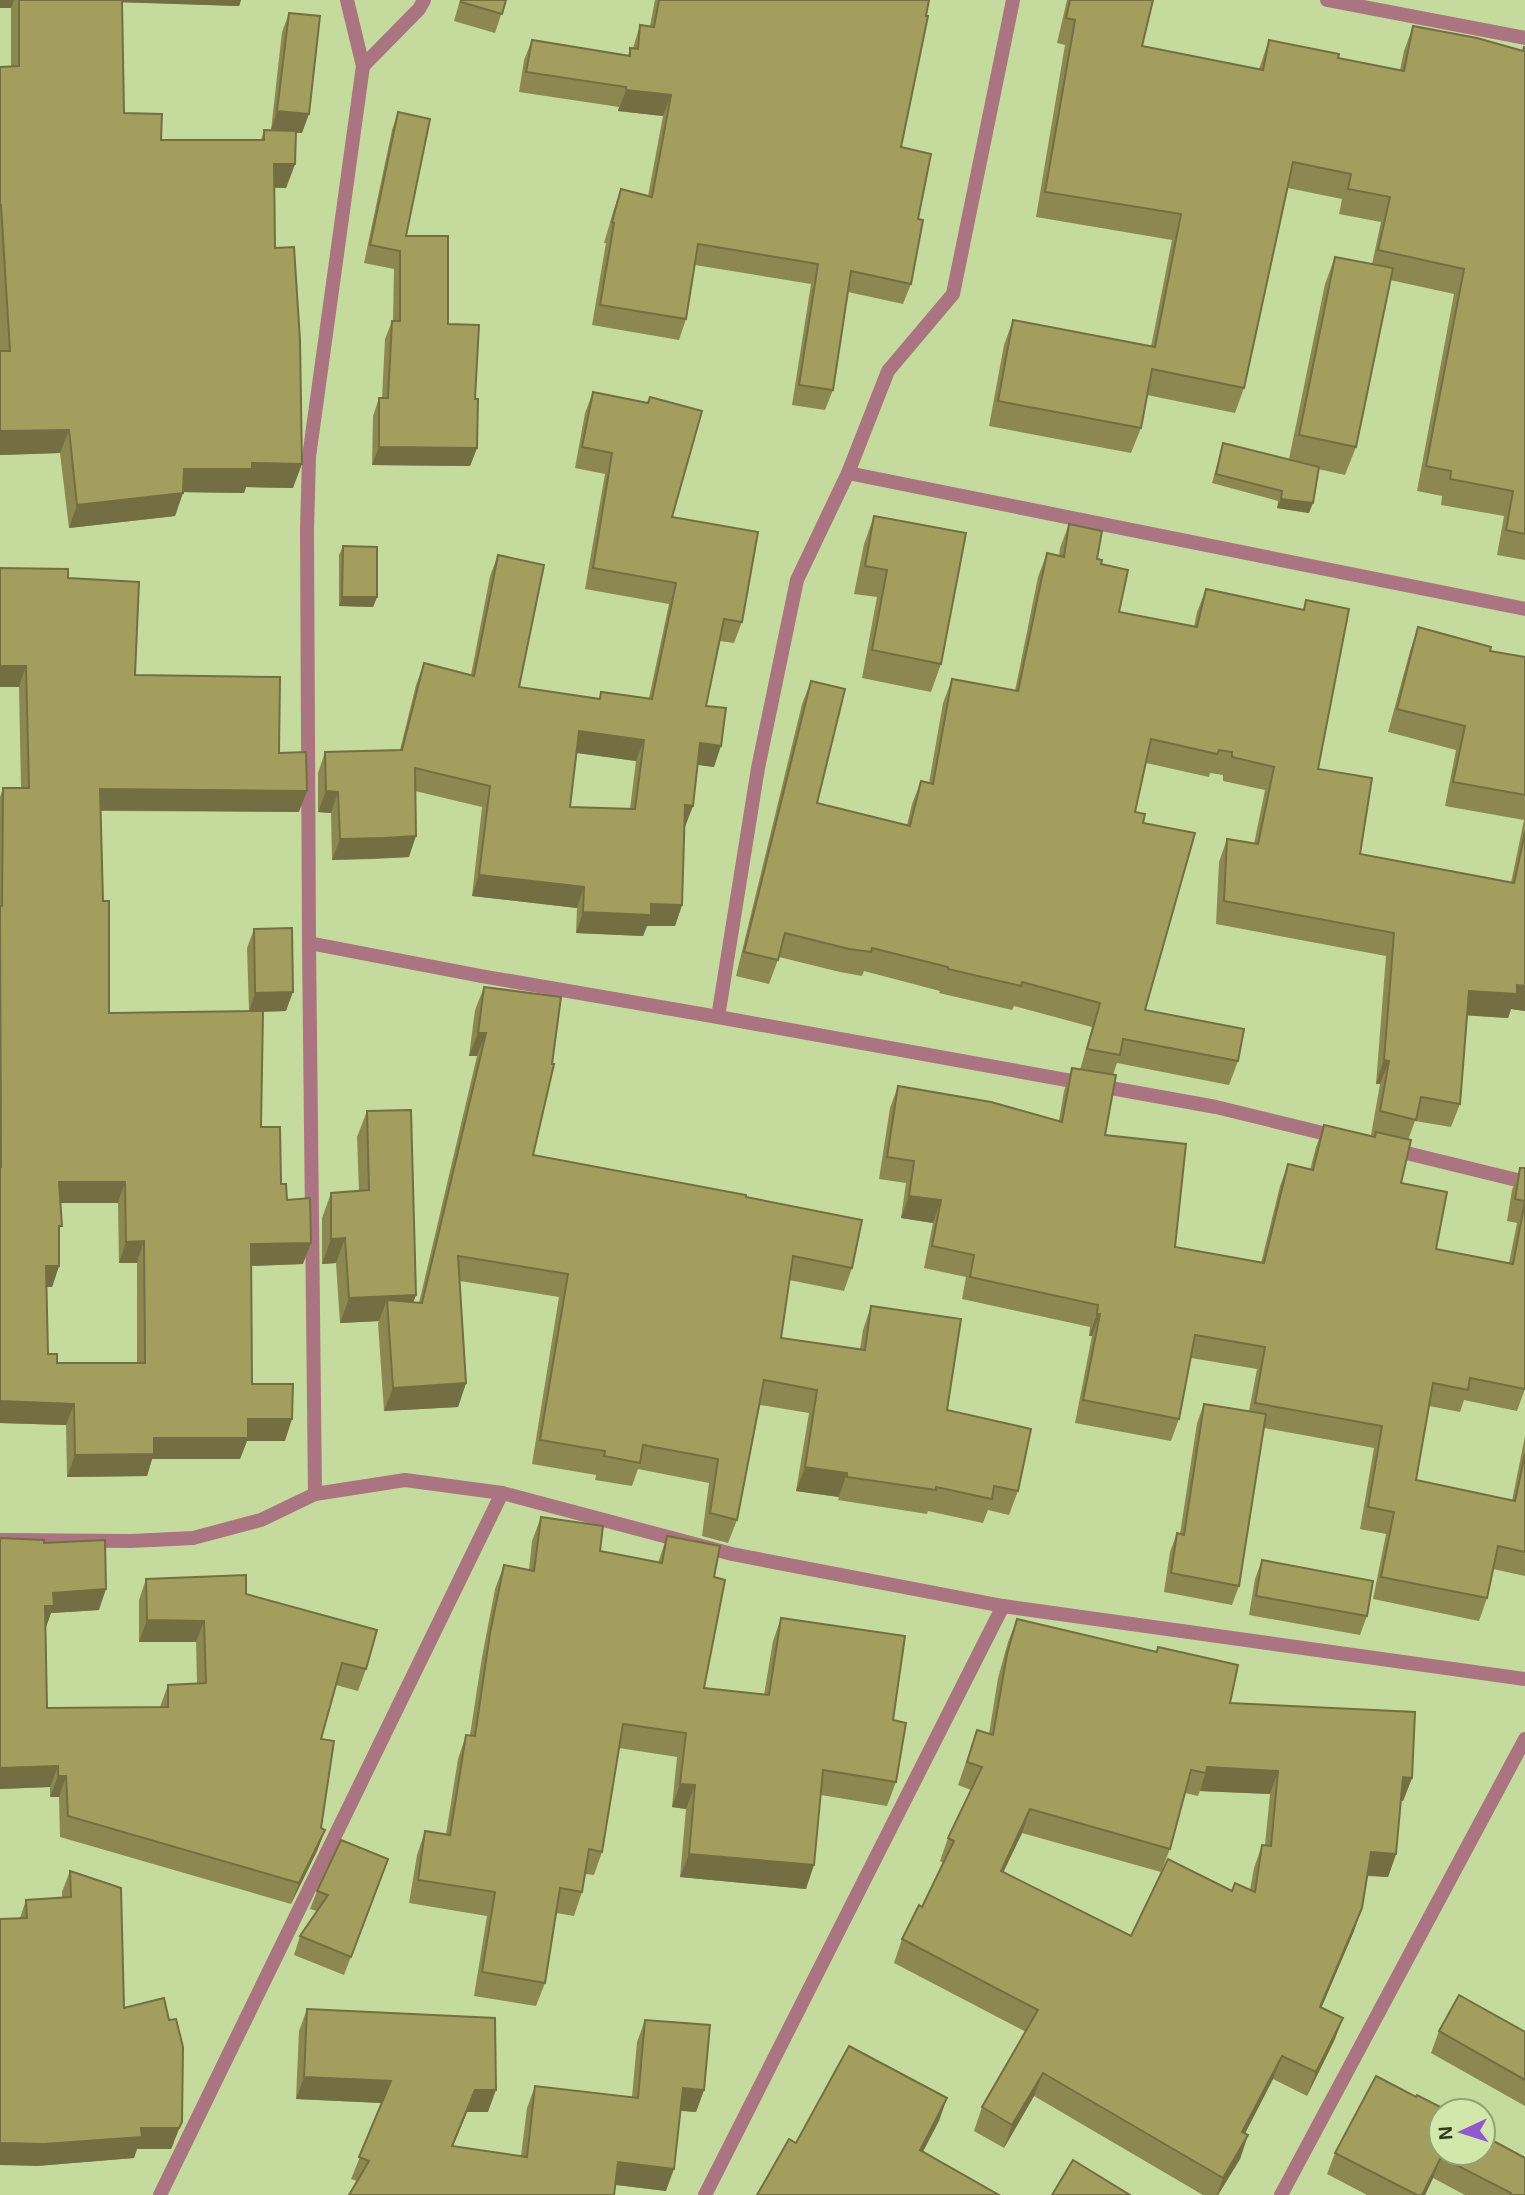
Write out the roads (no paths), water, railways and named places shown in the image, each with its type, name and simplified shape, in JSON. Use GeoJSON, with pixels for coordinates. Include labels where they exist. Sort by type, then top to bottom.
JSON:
{"type":"FeatureCollection","features":[{"type":"Feature","properties":{"kind":"street"},"geometry":{"type":"LineString","coordinates":[[315,1494],[309,943],[309,457],[363,66],[347,0]]}},
{"type":"Feature","properties":{"kind":"street"},"geometry":{"type":"LineString","coordinates":[[363,66],[419,9],[424,0]]}},
{"type":"Feature","properties":{"kind":"street"},"geometry":{"type":"LineString","coordinates":[[718,1017],[758,768],[797,580],[848,472],[888,371],[953,294],[1013,0]]}},
{"type":"Feature","properties":{"kind":"street"},"geometry":{"type":"LineString","coordinates":[[1327,0],[1525,38]]}},
{"type":"Feature","properties":{"kind":"street"},"geometry":{"type":"LineString","coordinates":[[848,472],[1525,609]]}},
{"type":"Feature","properties":{"kind":"street"},"geometry":{"type":"LineString","coordinates":[[309,943],[1216,1107],[1350,1140]]}},
{"type":"Feature","properties":{"kind":"street"},"geometry":{"type":"LineString","coordinates":[[1377,1146],[1525,1182]]}},
{"type":"Feature","properties":{"kind":"street"},"geometry":{"type":"LineString","coordinates":[[0,1540],[131,1541],[193,1538],[261,1520],[315,1494],[405,1480],[502,1493],[732,1554],[1003,1606],[1525,1679]]}},
{"type":"Feature","properties":{"kind":"street"},"geometry":{"type":"LineString","coordinates":[[160,2195],[502,1493]]}},
{"type":"Feature","properties":{"kind":"street"},"geometry":{"type":"LineString","coordinates":[[705,2195],[1003,1606]]}},
{"type":"Feature","properties":{"kind":"street"},"geometry":{"type":"LineString","coordinates":[[1281,2195],[1525,1739]]}}]}
